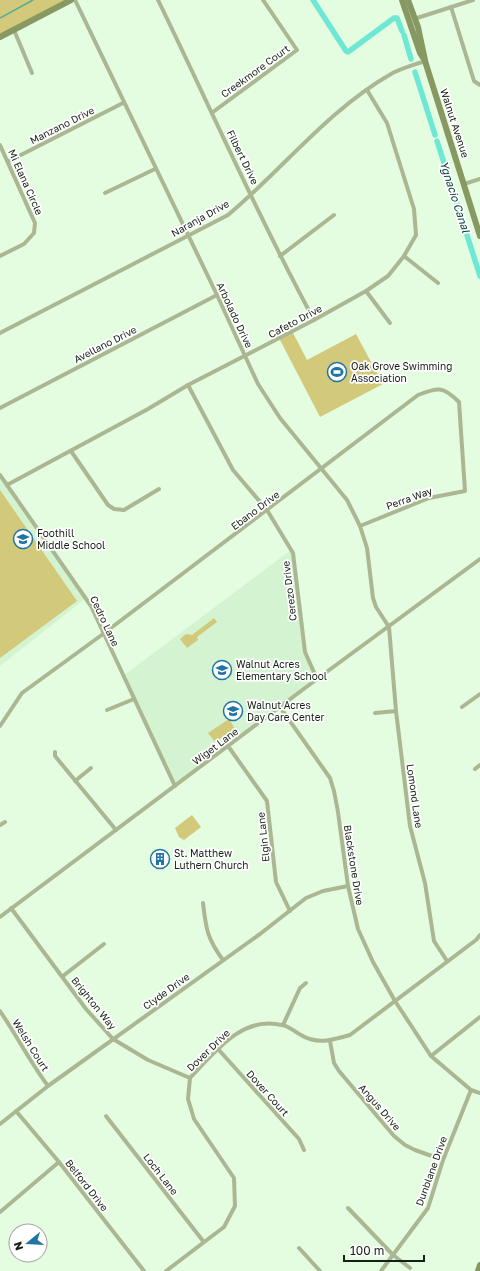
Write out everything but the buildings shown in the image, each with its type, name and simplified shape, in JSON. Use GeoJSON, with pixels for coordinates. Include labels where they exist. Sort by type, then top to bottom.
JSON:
{"type":"FeatureCollection","features":[{"type":"Feature","properties":{"kind":"street"},"geometry":{"type":"LineString","coordinates":[[0,37],[71,0]]}},
{"type":"Feature","properties":{"kind":"street","name":"Arbolado Drive"},"geometry":{"type":"LineString","coordinates":[[75,0],[123,103],[266,398],[280,418],[347,500],[360,526],[367,548],[376,607],[389,627]]}},
{"type":"Feature","properties":{"kind":"street","name":"Filbert Drive"},"geometry":{"type":"LineString","coordinates":[[158,0],[213,112],[280,256],[314,320]]}},
{"type":"Feature","properties":{"kind":"street","name":"Creekmore Court"},"geometry":{"type":"LineString","coordinates":[[213,112],[297,50],[262,0]]}},
{"type":"Feature","properties":{"kind":"street","name":"Walnut Avenue"},"geometry":{"type":"LineString","coordinates":[[402,0],[412,19]]}},
{"type":"Feature","properties":{"kind":"street","name":"Walnut Avenue"},"geometry":{"type":"LineString","coordinates":[[408,0],[420,53],[425,61],[480,236]]}},
{"type":"Feature","properties":{"kind":"street"},"geometry":{"type":"LineString","coordinates":[[412,19],[473,0]]}},
{"type":"Feature","properties":{"kind":"street"},"geometry":{"type":"LineString","coordinates":[[450,7],[474,81],[480,85]]}},
{"type":"Feature","properties":{"kind":"street"},"geometry":{"type":"LineString","coordinates":[[14,30],[32,73]]}},
{"type":"Feature","properties":{"kind":"street","name":"Naranja Drive"},"geometry":{"type":"LineString","coordinates":[[0,333],[228,215],[252,194],[313,133],[367,90],[392,74],[425,61]]}},
{"type":"Feature","properties":{"kind":"street","name":"Cafeto Drive"},"geometry":{"type":"LineString","coordinates":[[7,485],[148,410],[188,385],[314,320],[366,291],[388,276],[404,256],[416,235],[414,209],[387,123],[367,90]]}},
{"type":"Feature","properties":{"kind":"street","name":"Manzano Drive"},"geometry":{"type":"LineString","coordinates":[[8,162],[123,103]]}},
{"type":"Feature","properties":{"kind":"street","name":"Mi Elana Circle"},"geometry":{"type":"LineString","coordinates":[[0,144],[35,223],[34,233],[24,244],[0,256]]}},
{"type":"Feature","properties":{"kind":"street"},"geometry":{"type":"LineString","coordinates":[[106,193],[155,169]]}},
{"type":"Feature","properties":{"kind":"street"},"geometry":{"type":"LineString","coordinates":[[464,184],[480,179]]}},
{"type":"Feature","properties":{"kind":"street"},"geometry":{"type":"LineString","coordinates":[[280,256],[334,215]]}},
{"type":"Feature","properties":{"kind":"street"},"geometry":{"type":"LineString","coordinates":[[404,256],[438,284]]}},
{"type":"Feature","properties":{"kind":"street"},"geometry":{"type":"LineString","coordinates":[[366,291],[390,323]]}},
{"type":"Feature","properties":{"kind":"street","name":"Avellano Drive"},"geometry":{"type":"LineString","coordinates":[[0,408],[217,295]]}},
{"type":"Feature","properties":{"kind":"street","name":"Cerezo Drive"},"geometry":{"type":"LineString","coordinates":[[188,385],[233,470],[267,510],[293,553],[304,652],[317,678]]}},
{"type":"Feature","properties":{"kind":"street","name":"Ebano Drive"},"geometry":{"type":"LineString","coordinates":[[0,726],[22,693],[103,634],[418,395],[436,388],[449,392],[459,402],[466,491]]}},
{"type":"Feature","properties":{"kind":"street"},"geometry":{"type":"LineString","coordinates":[[71,450],[108,505],[114,510],[124,510],[159,490]]}},
{"type":"Feature","properties":{"kind":"street","name":"Cedro Lane"},"geometry":{"type":"LineString","coordinates":[[0,475],[84,593],[175,786]]}},
{"type":"Feature","properties":{"kind":"street","name":"Perra Way"},"geometry":{"type":"LineString","coordinates":[[360,526],[429,498],[466,491]]}},
{"type":"Feature","properties":{"kind":"street","name":"Wiget Lane"},"geometry":{"type":"LineString","coordinates":[[0,917],[317,678],[389,627],[480,559]]}},
{"type":"Feature","properties":{"kind":"street","name":"Lomond Lane"},"geometry":{"type":"LineString","coordinates":[[389,627],[396,711],[410,826],[425,883],[434,941],[447,961]]}},
{"type":"Feature","properties":{"kind":"street"},"geometry":{"type":"LineString","coordinates":[[462,708],[480,694]]}},
{"type":"Feature","properties":{"kind":"street"},"geometry":{"type":"LineString","coordinates":[[107,710],[134,699]]}},
{"type":"Feature","properties":{"kind":"street","name":"Blackstone Drive"},"geometry":{"type":"LineString","coordinates":[[280,707],[330,778],[338,812],[348,886],[358,929],[373,962],[395,1001],[431,1056],[471,1090],[480,1093]]}},
{"type":"Feature","properties":{"kind":"street"},"geometry":{"type":"LineString","coordinates":[[375,713],[396,711]]}},
{"type":"Feature","properties":{"kind":"street","name":"Elgin Lane"},"geometry":{"type":"LineString","coordinates":[[228,746],[267,801],[276,882],[290,911]]}},
{"type":"Feature","properties":{"kind":"street"},"geometry":{"type":"LineString","coordinates":[[55,752],[55,756],[116,830]]}},
{"type":"Feature","properties":{"kind":"street"},"geometry":{"type":"LineString","coordinates":[[475,768],[480,765]]}},
{"type":"Feature","properties":{"kind":"street"},"geometry":{"type":"LineString","coordinates":[[75,781],[92,768]]}},
{"type":"Feature","properties":{"kind":"street"},"geometry":{"type":"LineString","coordinates":[[0,825],[5,822]]}},
{"type":"Feature","properties":{"kind":"street","name":"Clyde Drive"},"geometry":{"type":"LineString","coordinates":[[0,1124],[48,1086],[223,960],[306,898],[323,891],[348,886]]}},
{"type":"Feature","properties":{"kind":"street"},"geometry":{"type":"LineString","coordinates":[[203,903],[206,931],[211,943],[223,960]]}},
{"type":"Feature","properties":{"kind":"street","name":"Brighton Way"},"geometry":{"type":"LineString","coordinates":[[11,908],[63,976],[86,1009],[113,1039],[148,1060],[190,1078]]}},
{"type":"Feature","properties":{"kind":"street","name":"Dover Drive"},"geometry":{"type":"LineString","coordinates":[[166,1271],[224,1227],[235,1206],[234,1178],[194,1119],[188,1099],[190,1078],[237,1032],[257,1023],[283,1025],[310,1041],[330,1041],[350,1034],[476,940],[480,935]]}},
{"type":"Feature","properties":{"kind":"street"},"geometry":{"type":"LineString","coordinates":[[63,976],[104,944]]}},
{"type":"Feature","properties":{"kind":"street"},"geometry":{"type":"LineString","coordinates":[[283,1025],[300,988],[306,983]]}},
{"type":"Feature","properties":{"kind":"street","name":"Welsh Court"},"geometry":{"type":"LineString","coordinates":[[0,1011],[19,1040],[32,1064],[48,1086]]}},
{"type":"Feature","properties":{"kind":"street"},"geometry":{"type":"LineString","coordinates":[[431,1056],[480,1017]]}},
{"type":"Feature","properties":{"kind":"street","name":"Angus Drive"},"geometry":{"type":"LineString","coordinates":[[330,1041],[334,1063],[339,1071],[394,1136],[415,1150],[443,1160]]}},
{"type":"Feature","properties":{"kind":"street","name":"Dover Court"},"geometry":{"type":"LineString","coordinates":[[218,1049],[298,1139],[304,1150]]}},
{"type":"Feature","properties":{"kind":"street","name":"Dunblane Drive"},"geometry":{"type":"LineString","coordinates":[[381,1271],[428,1208],[443,1160],[471,1090]]}},
{"type":"Feature","properties":{"kind":"street","name":"Belford Drive"},"geometry":{"type":"LineString","coordinates":[[16,1111],[59,1162],[144,1271]]}},
{"type":"Feature","properties":{"kind":"street","name":"Loch Lane"},"geometry":{"type":"LineString","coordinates":[[106,1116],[204,1241]]}},
{"type":"Feature","properties":{"kind":"street"},"geometry":{"type":"LineString","coordinates":[[0,1212],[59,1162]]}},
{"type":"Feature","properties":{"kind":"street"},"geometry":{"type":"LineString","coordinates":[[348,1208],[393,1255],[410,1268]]}},
{"type":"Feature","properties":{"kind":"street"},"geometry":{"type":"LineString","coordinates":[[299,1248],[320,1271]]}},
{"type":"Feature","properties":{"kind":"street"},"geometry":{"type":"LineString","coordinates":[[478,1271],[480,1266]]}},
{"type":"Feature","properties":{"kind":"shaded area"},"geometry":{"type":"Polygon","coordinates":[[[0,0],[71,0],[0,37],[0,0]]]}},
{"type":"Feature","properties":{"kind":"shaded area","name":"Oak Grove Swimming Association"},"geometry":{"type":"Polygon","coordinates":[[[292,331],[307,360],[356,334],[383,384],[320,417],[279,338],[292,331]]]}},
{"type":"Feature","properties":{"kind":"shaded area","name":"Foothill Middle School"},"geometry":{"type":"Polygon","coordinates":[[[0,475],[86,598],[0,666],[0,475]]]}},
{"type":"Feature","properties":{"kind":"shaded area","name":"Foothill Middle School"},"geometry":{"type":"Polygon","coordinates":[[[0,490],[77,601],[0,658],[0,490]]]}},
{"type":"Feature","properties":{"kind":"shaded area","name":"Walnut Acres Elementary School"},"geometry":{"type":"Polygon","coordinates":[[[291,550],[305,652],[317,679],[175,786],[123,676],[291,550]]]}},
{"type":"Feature","properties":{"kind":"shaded area"},"geometry":{"type":"Polygon","coordinates":[[[214,618],[217,622],[197,637],[198,640],[187,648],[180,639],[186,634],[192,635],[214,618]]]}},
{"type":"Feature","properties":{"kind":"shaded area"},"geometry":{"type":"Polygon","coordinates":[[[229,719],[235,729],[215,742],[208,733],[229,719]]]}},
{"type":"Feature","properties":{"kind":"shaded area"},"geometry":{"type":"Polygon","coordinates":[[[192,815],[201,827],[184,840],[179,837],[175,828],[192,815]]]}},
{"type":"Feature","properties":{"kind":"waterway"},"geometry":{"type":"LineString","coordinates":[[0,18],[33,0]]}},
{"type":"Feature","properties":{"kind":"waterway","name":"Ygnacio Canal"},"geometry":{"type":"LineString","coordinates":[[313,0],[348,52],[394,18],[397,18],[402,31]]}},
{"type":"Feature","properties":{"kind":"waterway","name":"Ygnacio Canal"},"geometry":{"type":"LineString","coordinates":[[404,35],[411,59]]}},
{"type":"Feature","properties":{"kind":"waterway","name":"Ygnacio Canal"},"geometry":{"type":"LineString","coordinates":[[415,72],[435,135]]}},
{"type":"Feature","properties":{"kind":"waterway","name":"Ygnacio Canal"},"geometry":{"type":"LineString","coordinates":[[437,141],[480,276]]}},
{"type":"Feature","properties":{"kind":"place","name":"Oak Grove Swimming Association"},"geometry":{"type":"Point","coordinates":[337,372]}},
{"type":"Feature","properties":{"kind":"place","name":"Foothill Middle School"},"geometry":{"type":"Point","coordinates":[23,539]}},
{"type":"Feature","properties":{"kind":"place","name":"Walnut Acres Elementary School"},"geometry":{"type":"Point","coordinates":[222,670]}},
{"type":"Feature","properties":{"kind":"place","name":"Walnut Acres Day Care Center"},"geometry":{"type":"Point","coordinates":[233,711]}},
{"type":"Feature","properties":{"kind":"place","name":"St. Matthew Luthern Church"},"geometry":{"type":"Point","coordinates":[160,859]}}]}
